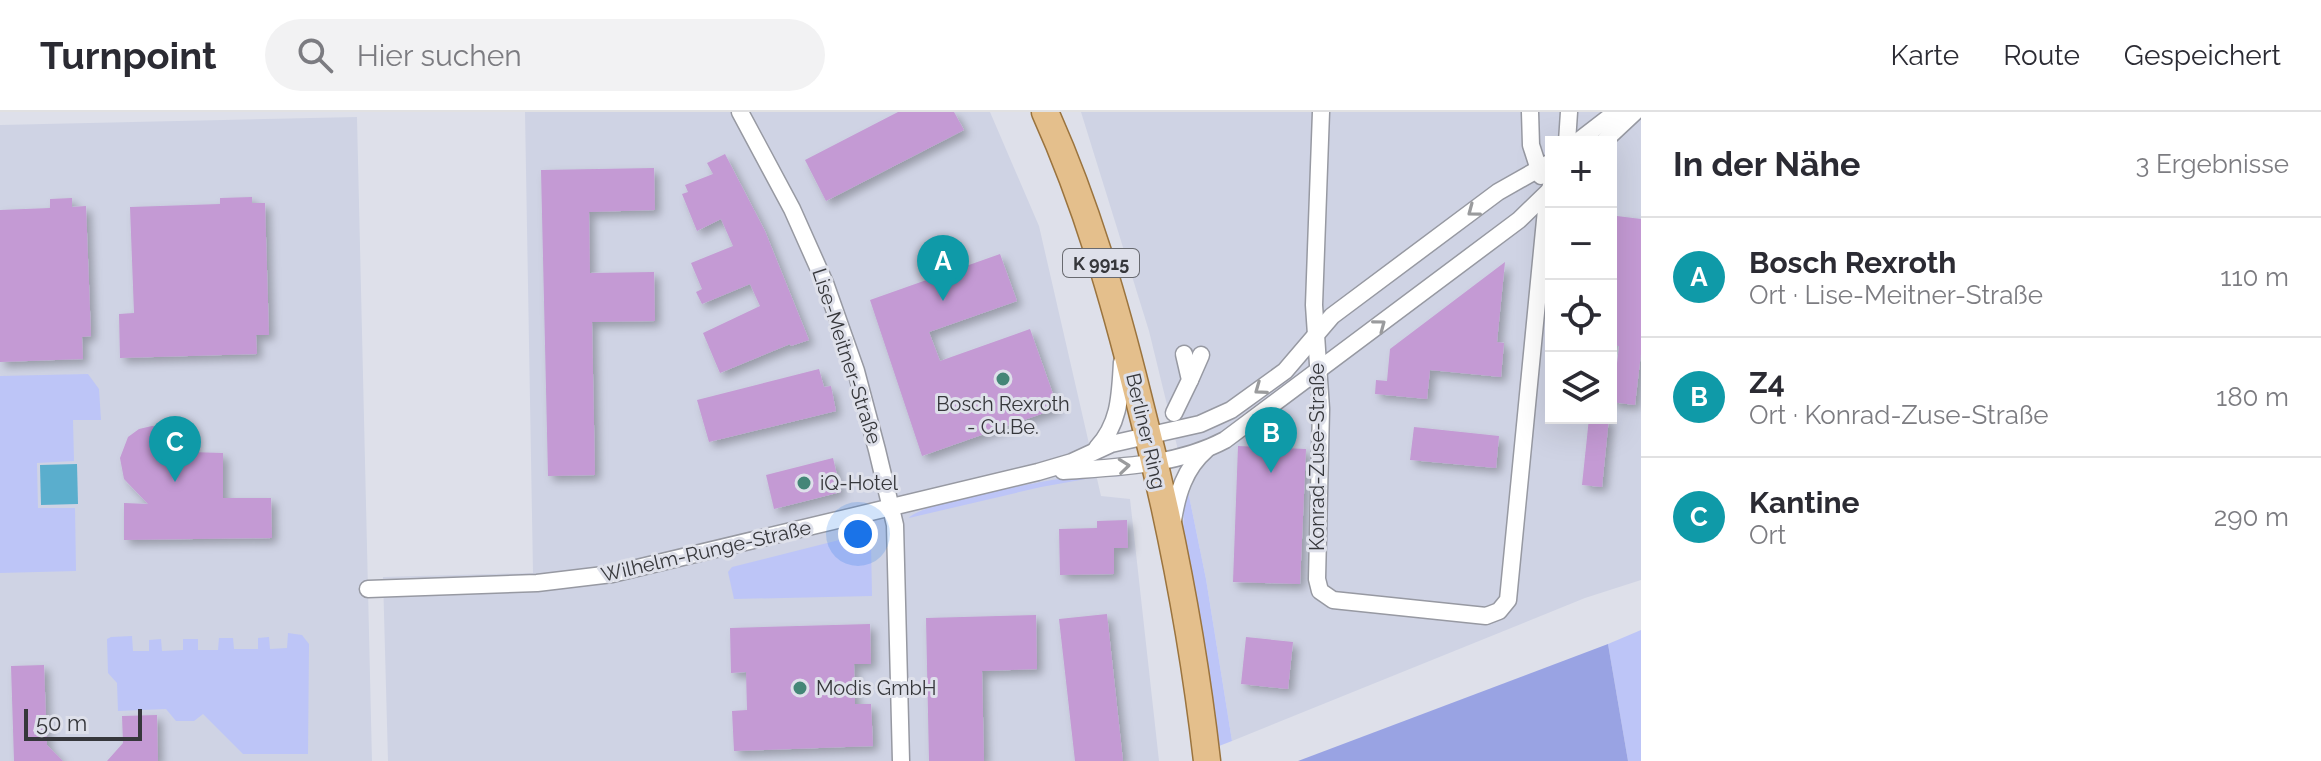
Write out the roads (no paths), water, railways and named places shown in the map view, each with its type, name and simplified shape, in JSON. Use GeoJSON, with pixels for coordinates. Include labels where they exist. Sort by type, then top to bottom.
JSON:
{"type":"FeatureCollection","features":[{"type":"Feature","properties":{"kind":"main road","name":"Berliner Ring"},"geometry":{"type":"LineString","coordinates":[[1045,112],[1091,232],[1124,340],[1152,450],[1193,656],[1207,761]]}},
{"type":"Feature","properties":{"kind":"street","name":"Lise-Meitner-Straße"},"geometry":{"type":"LineString","coordinates":[[740,112],[792,209],[832,302],[858,379],[892,508],[901,761]]}},
{"type":"Feature","properties":{"kind":"street","name":"Konrad-Zuse-Straße"},"geometry":{"type":"LineString","coordinates":[[1321,112],[1315,334],[1321,419],[1317,579],[1324,595],[1345,603],[1486,616],[1503,608],[1510,589],[1548,208]]}},
{"type":"Feature","properties":{"kind":"street"},"geometry":{"type":"LineString","coordinates":[[1152,450],[1231,410],[1285,371],[1332,316],[1486,201],[1545,166],[1531,145],[1530,112]]}},
{"type":"Feature","properties":{"kind":"street"},"geometry":{"type":"LineString","coordinates":[[1567,136],[1569,112]]}},
{"type":"Feature","properties":{"kind":"street"},"geometry":{"type":"LineString","coordinates":[[1585,136],[1616,112]]}},
{"type":"Feature","properties":{"kind":"street"},"geometry":{"type":"LineString","coordinates":[[1609,136],[1635,112]]}},
{"type":"Feature","properties":{"kind":"street"},"geometry":{"type":"LineString","coordinates":[[1171,544],[1182,484],[1189,469],[1207,449],[1240,430],[1519,220],[1545,194]]}},
{"type":"Feature","properties":{"kind":"street"},"geometry":{"type":"LineString","coordinates":[[1091,454],[1106,438],[1117,418],[1124,340]]}},
{"type":"Feature","properties":{"kind":"street"},"geometry":{"type":"LineString","coordinates":[[1174,413],[1190,380],[1193,354]]}},
{"type":"Feature","properties":{"kind":"street","name":"Wilhelm-Runge-Straße"},"geometry":{"type":"LineString","coordinates":[[1038,472],[1111,444],[1152,450]]}},
{"type":"Feature","properties":{"kind":"street"},"geometry":{"type":"LineString","coordinates":[[1152,450],[1207,449]]}},
{"type":"Feature","properties":{"kind":"street","name":"Wilhelm-Runge-Straße"},"geometry":{"type":"LineString","coordinates":[[368,589],[537,583],[603,575],[1038,472],[1152,450]]}},
{"type":"Feature","properties":{"kind":"place","name":"Bosch Rexroth"},"geometry":{"type":"Point","coordinates":[943,301]}},
{"type":"Feature","properties":{"kind":"place","name":"Bosch Rexroth - Cu.Be."},"geometry":{"type":"Point","coordinates":[1003,379]}},
{"type":"Feature","properties":{"kind":"place","name":"Z4"},"geometry":{"type":"Point","coordinates":[1271,473]}},
{"type":"Feature","properties":{"kind":"place","name":"Kantine"},"geometry":{"type":"Point","coordinates":[175,482]}},
{"type":"Feature","properties":{"kind":"place","name":"iQ-Hotel"},"geometry":{"type":"Point","coordinates":[804,483]}},
{"type":"Feature","properties":{"kind":"place","name":"Modis GmbH"},"geometry":{"type":"Point","coordinates":[800,688]}}]}
